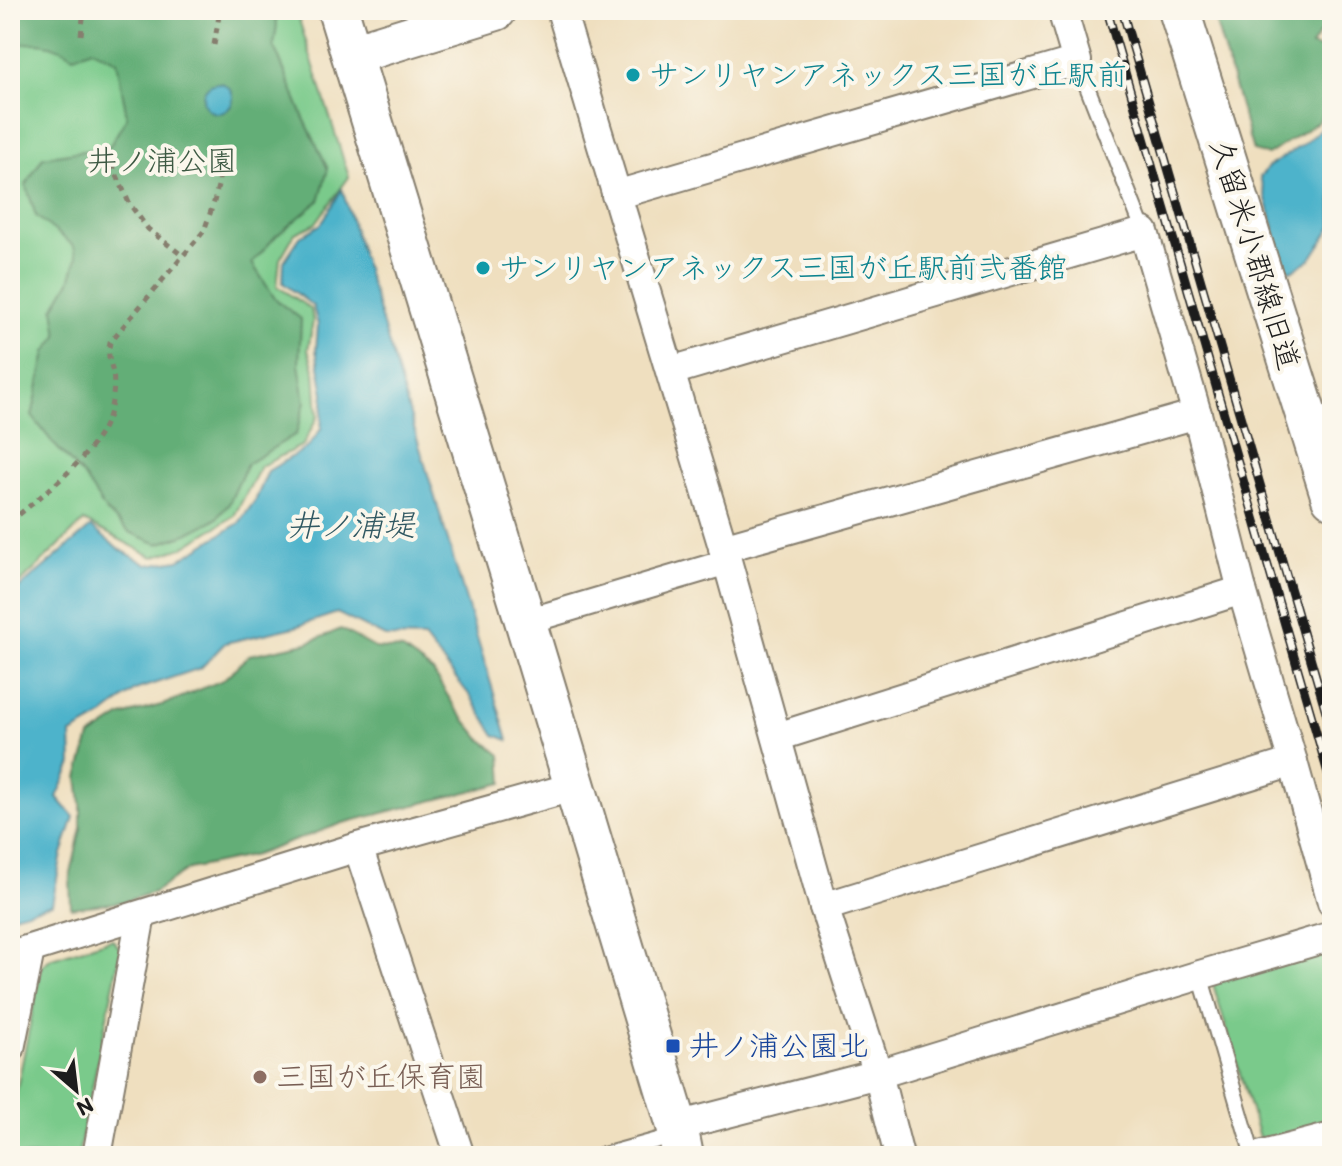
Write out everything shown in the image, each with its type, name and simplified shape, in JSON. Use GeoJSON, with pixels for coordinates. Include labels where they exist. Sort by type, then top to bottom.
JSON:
{"type":"FeatureCollection","features":[{"type":"Feature","properties":{"kind":"street"},"geometry":{"type":"LineString","coordinates":[[338,10],[576,786],[680,1139],[878,1074],[1332,936]]}},
{"type":"Feature","properties":{"kind":"street"},"geometry":{"type":"LineString","coordinates":[[352,54],[496,10]]}},
{"type":"Feature","properties":{"kind":"street"},"geometry":{"type":"LineString","coordinates":[[561,10],[726,557],[824,907],[878,1074],[899,1156]]}},
{"type":"Feature","properties":{"kind":"street"},"geometry":{"type":"LineString","coordinates":[[616,195],[1077,61],[1062,10]]}},
{"type":"Feature","properties":{"kind":"street","name":"久留米小郡線旧道"},"geometry":{"type":"LineString","coordinates":[[1179,10],[1332,498]]}},
{"type":"Feature","properties":{"kind":"street"},"geometry":{"type":"LineString","coordinates":[[671,371],[1144,232],[1332,902]]}},
{"type":"Feature","properties":{"kind":"street"},"geometry":{"type":"LineString","coordinates":[[726,557],[1198,417]]}},
{"type":"Feature","properties":{"kind":"street"},"geometry":{"type":"LineString","coordinates":[[777,737],[1242,590]]}},
{"type":"Feature","properties":{"kind":"street"},"geometry":{"type":"LineString","coordinates":[[824,907],[1293,762]]}},
{"type":"Feature","properties":{"kind":"street"},"geometry":{"type":"LineString","coordinates":[[10,1049],[20,952],[358,847],[576,786]]}},
{"type":"Feature","properties":{"kind":"street"},"geometry":{"type":"LineString","coordinates":[[358,847],[460,1156]]}},
{"type":"Feature","properties":{"kind":"street"},"geometry":{"type":"LineString","coordinates":[[97,1156],[141,915]]}},
{"type":"Feature","properties":{"kind":"street"},"geometry":{"type":"LineString","coordinates":[[1256,1156],[1332,1137]]}},
{"type":"Feature","properties":{"kind":"lane"},"geometry":{"type":"LineString","coordinates":[[1077,61],[1144,232]]}},
{"type":"Feature","properties":{"kind":"lane"},"geometry":{"type":"LineString","coordinates":[[526,622],[726,557]]}},
{"type":"Feature","properties":{"kind":"lane"},"geometry":{"type":"LineString","coordinates":[[1200,975],[1256,1156]]}},
{"type":"Feature","properties":{"kind":"lane"},"geometry":{"type":"LineString","coordinates":[[600,1156],[680,1139]]}},
{"type":"Feature","properties":{"kind":"path"},"geometry":{"type":"LineString","coordinates":[[81,35],[84,10]]}},
{"type":"Feature","properties":{"kind":"path"},"geometry":{"type":"LineString","coordinates":[[214,45],[220,10]]}},
{"type":"Feature","properties":{"kind":"path"},"geometry":{"type":"LineString","coordinates":[[10,522],[67,474],[93,445],[109,413],[113,374],[108,355],[110,342],[204,231],[219,182],[219,149]]}},
{"type":"Feature","properties":{"kind":"path"},"geometry":{"type":"LineString","coordinates":[[112,164],[129,203],[148,229],[183,256]]}},
{"type":"Feature","properties":{"kind":"green space","name":"井ノ浦公園"},"geometry":{"type":"Polygon","coordinates":[[[10,10],[296,10],[349,177],[315,224],[295,233],[280,259],[277,286],[311,309],[313,321],[308,350],[315,372],[318,416],[303,445],[261,466],[234,516],[182,548],[153,557],[84,521],[10,593],[10,10]]]}},
{"type":"Feature","properties":{"kind":"green space","name":"井ノ浦公園"},"geometry":{"type":"Polygon","coordinates":[[[10,10],[275,10],[277,25],[274,46],[328,169],[319,201],[276,236],[252,263],[276,300],[301,319],[299,364],[305,402],[296,434],[247,464],[229,504],[216,519],[158,544],[129,532],[106,511],[84,477],[32,416],[46,352],[58,336],[54,308],[70,281],[77,258],[74,246],[36,216],[26,185],[43,157],[109,147],[127,117],[117,61],[92,49],[74,56],[43,44],[27,43],[10,47],[10,10]]]}},
{"type":"Feature","properties":{"kind":"green space"},"geometry":{"type":"Polygon","coordinates":[[[1212,10],[1331,10],[1332,16],[1311,46],[1332,52],[1332,95],[1319,121],[1268,155],[1253,151],[1212,10]]]}},
{"type":"Feature","properties":{"kind":"green space"},"geometry":{"type":"Polygon","coordinates":[[[341,629],[375,648],[403,650],[433,672],[456,709],[480,738],[501,755],[503,783],[343,823],[255,855],[189,869],[154,892],[123,902],[71,908],[70,878],[81,828],[78,777],[90,737],[122,716],[165,704],[223,680],[249,655],[307,643],[341,629]]]}},
{"type":"Feature","properties":{"kind":"green space"},"geometry":{"type":"Polygon","coordinates":[[[112,939],[121,949],[78,1156],[10,1156],[10,1123],[42,965],[52,958],[112,939]]]}},
{"type":"Feature","properties":{"kind":"green space"},"geometry":{"type":"Polygon","coordinates":[[[1324,948],[1332,953],[1332,1123],[1261,1144],[1213,984],[1324,948]]]}},
{"type":"Feature","properties":{"kind":"water"},"geometry":{"type":"Polygon","coordinates":[[[218,83],[229,87],[233,98],[229,109],[218,113],[207,109],[203,98],[207,87],[218,83]]]}},
{"type":"Feature","properties":{"kind":"water"},"geometry":{"type":"Polygon","coordinates":[[[1332,118],[1332,227],[1311,259],[1291,271],[1285,268],[1260,177],[1268,167],[1305,143],[1332,118]]]}},
{"type":"Feature","properties":{"kind":"water","name":"井ノ浦堤"},"geometry":{"type":"Polygon","coordinates":[[[342,189],[508,740],[495,735],[471,697],[424,638],[385,637],[337,613],[295,627],[225,643],[201,668],[135,690],[100,718],[71,734],[72,764],[57,797],[74,817],[62,854],[52,904],[10,916],[10,596],[91,527],[119,549],[148,565],[179,560],[239,523],[256,499],[268,471],[308,447],[321,429],[324,393],[316,350],[318,325],[313,306],[283,283],[284,261],[300,237],[321,224],[342,189]]]}},
{"type":"Feature","properties":{"kind":"railway"},"geometry":{"type":"LineString","coordinates":[[1107,10],[1332,787]]}},
{"type":"Feature","properties":{"kind":"railway"},"geometry":{"type":"LineString","coordinates":[[1122,10],[1332,732]]}},
{"type":"Feature","properties":{"kind":"place","name":"サンリヤンアネックス三国が丘駅前"},"geometry":{"type":"Point","coordinates":[633,75]}},
{"type":"Feature","properties":{"kind":"place","name":"サンリヤンアネックス三国が丘駅前弐番館"},"geometry":{"type":"Point","coordinates":[483,268]}},
{"type":"Feature","properties":{"kind":"place","name":"井ノ浦公園北"},"geometry":{"type":"Point","coordinates":[673,1046]}},
{"type":"Feature","properties":{"kind":"place","name":"三国が丘保育園"},"geometry":{"type":"Point","coordinates":[260,1077]}}]}
